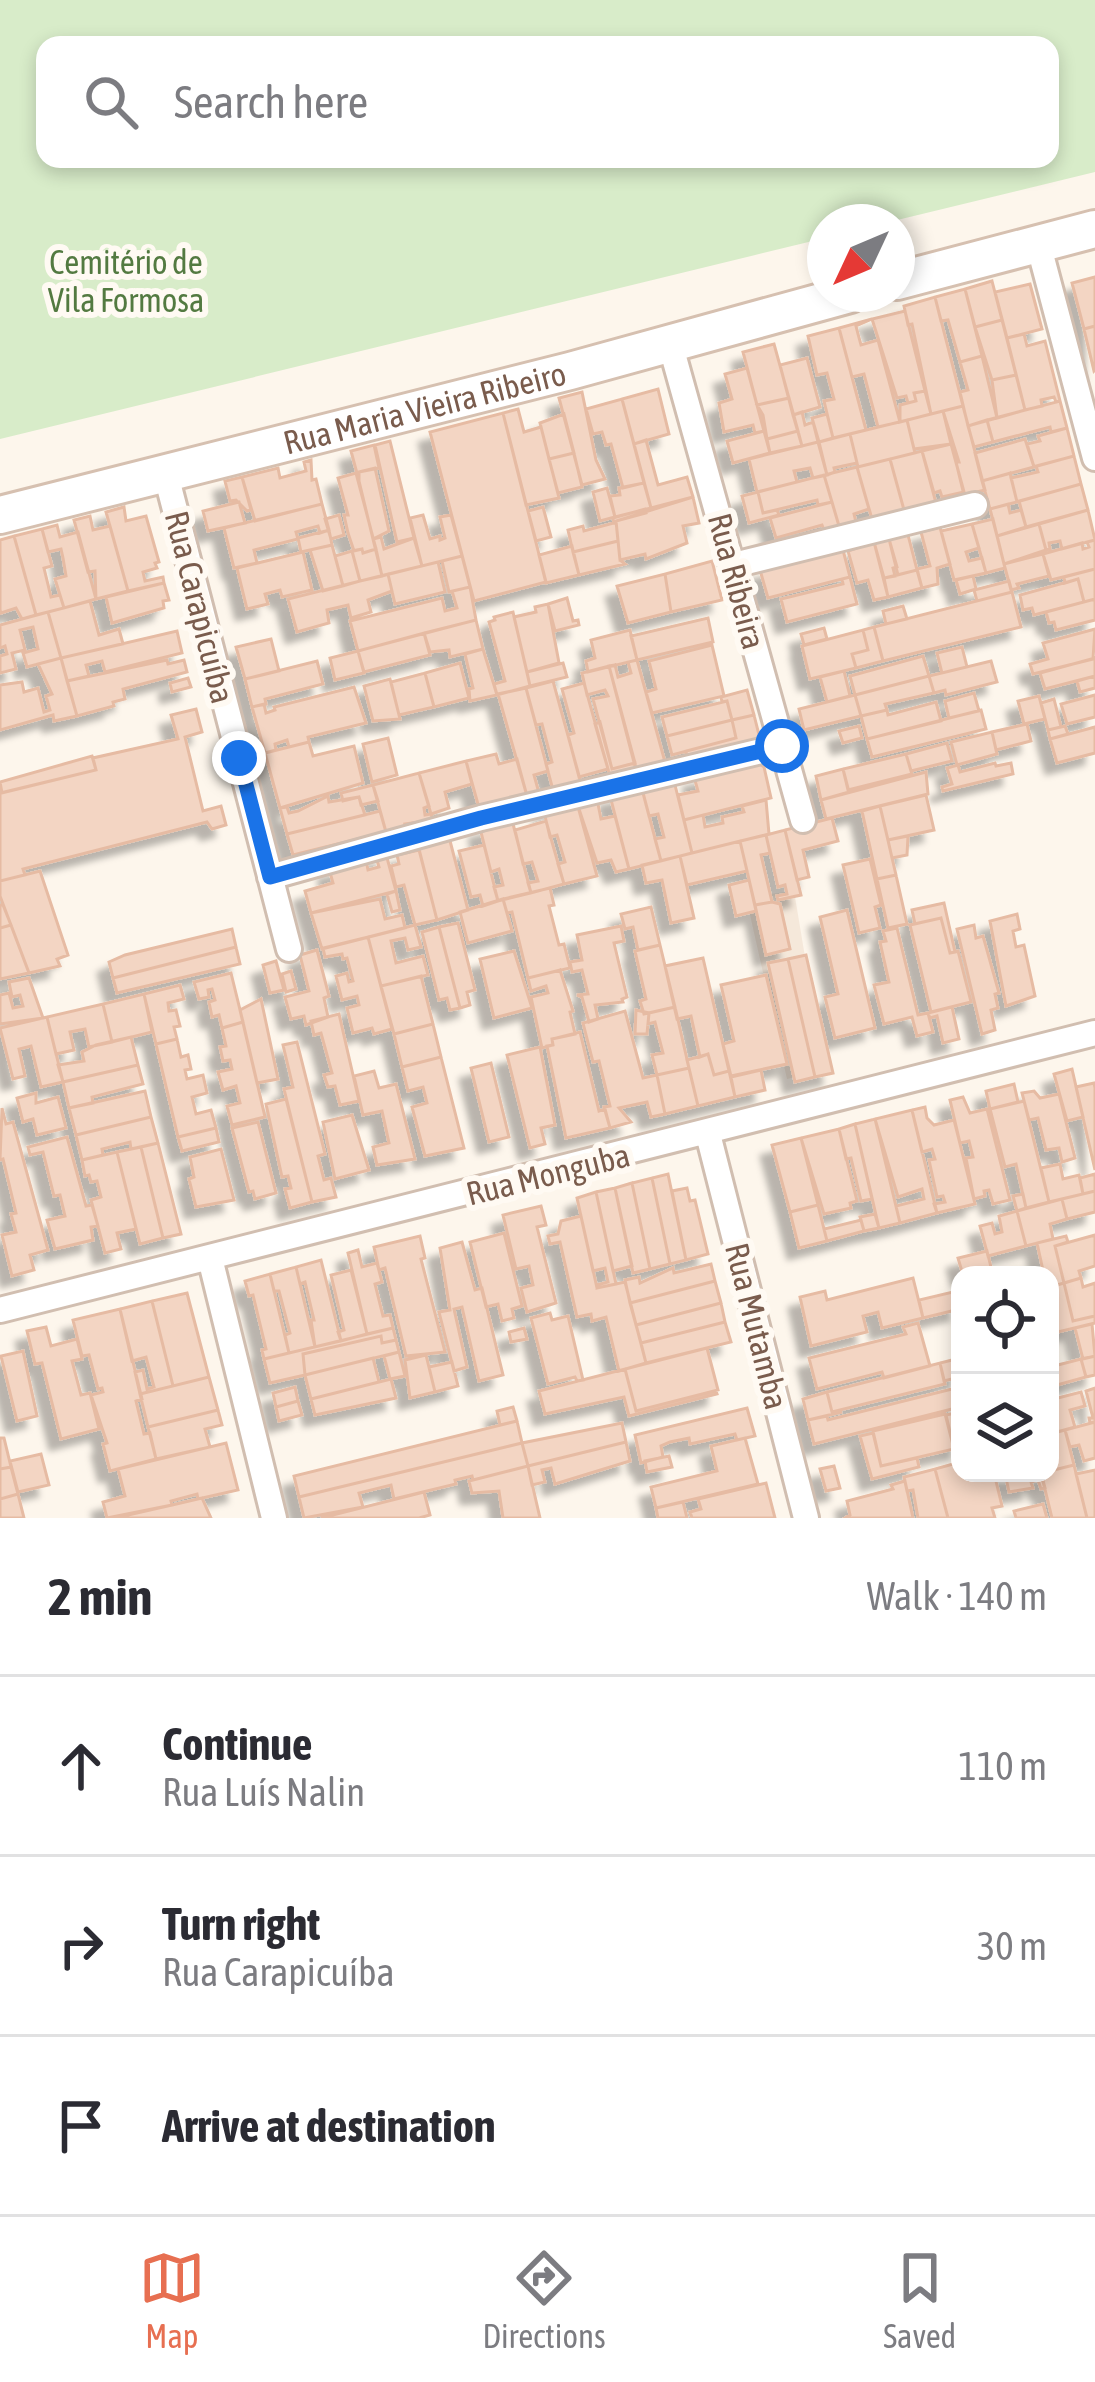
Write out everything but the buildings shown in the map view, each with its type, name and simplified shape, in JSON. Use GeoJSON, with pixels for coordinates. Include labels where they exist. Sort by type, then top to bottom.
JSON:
{"type":"FeatureCollection","features":[{"type":"Feature","properties":{"kind":"street"},"geometry":{"type":"LineString","coordinates":[[915,276],[1095,229]]}},
{"type":"Feature","properties":{"kind":"street"},"geometry":{"type":"LineString","coordinates":[[1038,244],[1095,458]]}},
{"type":"Feature","properties":{"kind":"street","name":"Rua Maria Vieira Ribeiro"},"geometry":{"type":"LineString","coordinates":[[0,514],[166,475],[807,306]]}},
{"type":"Feature","properties":{"kind":"street","name":"Rua Ribeira"},"geometry":{"type":"LineString","coordinates":[[670,343],[803,820]]}},
{"type":"Feature","properties":{"kind":"street","name":"Rua Carapicuíba"},"geometry":{"type":"LineString","coordinates":[[166,475],[289,949]]}},
{"type":"Feature","properties":{"kind":"street"},"geometry":{"type":"LineString","coordinates":[[734,565],[975,505]]}},
{"type":"Feature","properties":{"kind":"street"},"geometry":{"type":"LineString","coordinates":[[270,877],[481,818],[782,746]]}},
{"type":"Feature","properties":{"kind":"street","name":"Rua Monguba"},"geometry":{"type":"LineString","coordinates":[[0,1310],[1095,1033]]}},
{"type":"Feature","properties":{"kind":"street","name":"Rua Mutamba"},"geometry":{"type":"LineString","coordinates":[[709,1134],[806,1518]]}},
{"type":"Feature","properties":{"kind":"street"},"geometry":{"type":"LineString","coordinates":[[209,1258],[274,1518]]}},
{"type":"Feature","properties":{"kind":"shaded area"},"geometry":{"type":"Polygon","coordinates":[[[794,891],[824,1070],[787,1079],[746,897],[794,891]]]}},
{"type":"Feature","properties":{"kind":"green space","name":"Cemitério de Vila Formosa"},"geometry":{"type":"Polygon","coordinates":[[[0,0],[1095,0],[1095,172],[915,216],[915,204],[807,204],[807,242],[0,439],[0,0]]]}},
{"type":"Feature","properties":{"kind":"route"},"geometry":{"type":"LineString","coordinates":[[239,758],[270,877],[481,818],[782,746]]}}]}
